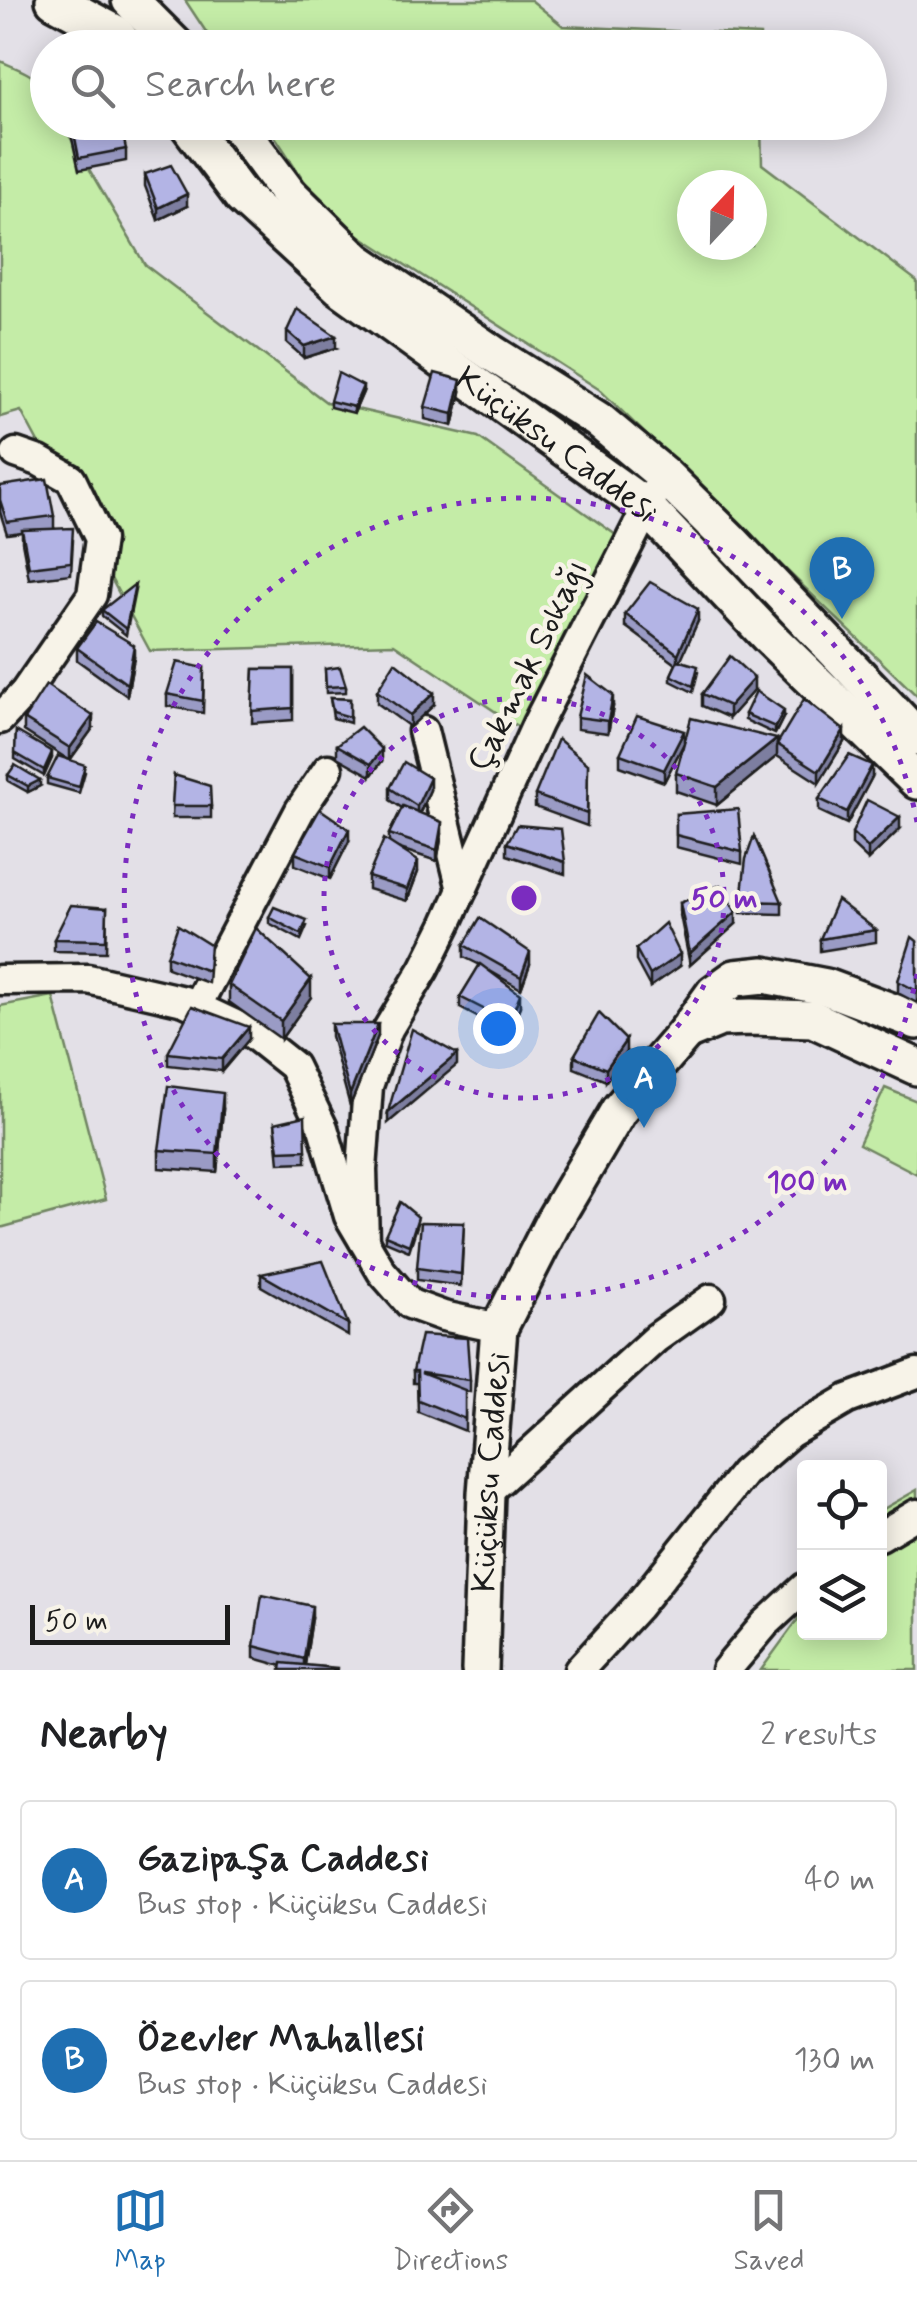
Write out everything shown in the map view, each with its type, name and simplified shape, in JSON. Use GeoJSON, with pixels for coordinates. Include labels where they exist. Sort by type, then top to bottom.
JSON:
{"type":"FeatureCollection","features":[{"type":"Feature","properties":{"kind":"main road"},"geometry":{"type":"LineString","coordinates":[[54,0],[109,30]]}},
{"type":"Feature","properties":{"kind":"main road"},"geometry":{"type":"LineString","coordinates":[[130,0],[160,30]]}},
{"type":"Feature","properties":{"kind":"main road","name":"Küçüksu Caddesi"},"geometry":{"type":"LineString","coordinates":[[199,140],[242,197],[340,287],[646,507],[768,636],[917,780]]}},
{"type":"Feature","properties":{"kind":"main road","name":"Küçüksu Caddesi"},"geometry":{"type":"LineString","coordinates":[[248,140],[288,193],[356,260],[598,420],[664,476],[917,737]]}},
{"type":"Feature","properties":{"kind":"main road","name":"Küçüksu Caddesi"},"geometry":{"type":"LineString","coordinates":[[480,1670],[486,1493],[499,1328],[553,1222],[619,1110],[686,1032],[714,992],[734,978],[764,975],[826,987],[917,1020]]}},
{"type":"Feature","properties":{"kind":"main road"},"geometry":{"type":"LineString","coordinates":[[686,1032],[720,1018],[813,1019],[917,1067]]}},
{"type":"Feature","properties":{"kind":"street"},"geometry":{"type":"LineString","coordinates":[[0,719],[25,692],[92,596],[100,539],[71,479],[39,460],[16,453]]}},
{"type":"Feature","properties":{"kind":"street","name":"Çakmak Sokağı"},"geometry":{"type":"LineString","coordinates":[[364,1241],[362,1170],[368,1086],[388,1029],[424,969],[538,724],[664,476]]}},
{"type":"Feature","properties":{"kind":"street","name":"Çakmak Sokağı"},"geometry":{"type":"LineString","coordinates":[[423,730],[462,890]]}},
{"type":"Feature","properties":{"kind":"street"},"geometry":{"type":"LineString","coordinates":[[196,1007],[300,810],[328,769]]}},
{"type":"Feature","properties":{"kind":"street"},"geometry":{"type":"LineString","coordinates":[[0,980],[88,979],[184,1001],[250,1032],[294,1066],[323,1128],[349,1216],[382,1272],[410,1304],[499,1328]]}},
{"type":"Feature","properties":{"kind":"street"},"geometry":{"type":"LineString","coordinates":[[486,1493],[656,1338],[711,1299]]}},
{"type":"Feature","properties":{"kind":"street"},"geometry":{"type":"LineString","coordinates":[[579,1670],[637,1607],[744,1472],[790,1433],[848,1399],[917,1373]]}},
{"type":"Feature","properties":{"kind":"street"},"geometry":{"type":"LineString","coordinates":[[887,1532],[917,1514]]}},
{"type":"Feature","properties":{"kind":"street"},"geometry":{"type":"LineString","coordinates":[[726,1670],[765,1624],[797,1594]]}},
{"type":"Feature","properties":{"kind":"green space"},"geometry":{"type":"Polygon","coordinates":[[[185,0],[531,0],[563,26],[651,30],[205,30],[185,0]]]}},
{"type":"Feature","properties":{"kind":"green space"},"geometry":{"type":"Polygon","coordinates":[[[0,61],[30,75],[30,140],[72,140],[145,265],[326,402],[478,437],[623,540],[544,744],[394,644],[150,651],[21,411],[0,417],[0,61]]]}},
{"type":"Feature","properties":{"kind":"green space"},"geometry":{"type":"Polygon","coordinates":[[[277,140],[761,140],[762,164],[917,281],[917,696],[600,390],[326,214],[277,140]]]}},
{"type":"Feature","properties":{"kind":"green space"},"geometry":{"type":"Polygon","coordinates":[[[53,996],[106,1199],[0,1228],[0,1006],[53,996]]]}},
{"type":"Feature","properties":{"kind":"green space"},"geometry":{"type":"Polygon","coordinates":[[[885,1088],[917,1101],[917,1174],[859,1144],[885,1088]]]}},
{"type":"Feature","properties":{"kind":"green space"},"geometry":{"type":"Polygon","coordinates":[[[917,1490],[917,1670],[761,1670],[797,1621],[797,1640],[887,1640],[887,1507],[917,1490]]]}},
{"type":"Feature","properties":{"kind":"building"},"geometry":{"type":"Polygon","coordinates":[[[76,140],[124,140],[126,149],[79,158],[76,140]]]}},
{"type":"Feature","properties":{"kind":"building"},"geometry":{"type":"Polygon","coordinates":[[[171,165],[187,194],[158,208],[145,174],[171,165]]]}},
{"type":"Feature","properties":{"kind":"building"},"geometry":{"type":"Polygon","coordinates":[[[297,309],[336,336],[304,346],[287,331],[297,309]]]}},
{"type":"Feature","properties":{"kind":"building"},"geometry":{"type":"Polygon","coordinates":[[[338,373],[363,386],[354,407],[330,401],[338,373]]]}},
{"type":"Feature","properties":{"kind":"building"},"geometry":{"type":"Polygon","coordinates":[[[435,373],[461,380],[453,414],[425,407],[435,373]]]}},
{"type":"Feature","properties":{"kind":"building"},"geometry":{"type":"Polygon","coordinates":[[[47,479],[54,516],[7,522],[0,486],[47,479]]]}},
{"type":"Feature","properties":{"kind":"building"},"geometry":{"type":"Polygon","coordinates":[[[73,528],[71,562],[29,567],[22,530],[73,528]]]}},
{"type":"Feature","properties":{"kind":"building"},"geometry":{"type":"Polygon","coordinates":[[[650,582],[698,609],[678,654],[625,614],[650,582]]]}},
{"type":"Feature","properties":{"kind":"building"},"geometry":{"type":"Polygon","coordinates":[[[135,584],[126,629],[102,610],[135,584]]]}},
{"type":"Feature","properties":{"kind":"building"},"geometry":{"type":"Polygon","coordinates":[[[96,622],[134,645],[127,684],[77,648],[96,622]]]}},
{"type":"Feature","properties":{"kind":"building"},"geometry":{"type":"Polygon","coordinates":[[[730,656],[754,678],[729,706],[702,694],[730,656]]]}},
{"type":"Feature","properties":{"kind":"building"},"geometry":{"type":"Polygon","coordinates":[[[678,660],[698,666],[693,686],[671,675],[678,660]]]}},
{"type":"Feature","properties":{"kind":"building"},"geometry":{"type":"Polygon","coordinates":[[[177,662],[204,668],[203,701],[167,694],[177,662]]]}},
{"type":"Feature","properties":{"kind":"building"},"geometry":{"type":"Polygon","coordinates":[[[395,662],[434,693],[410,715],[377,691],[395,662]]]}},
{"type":"Feature","properties":{"kind":"building"},"geometry":{"type":"Polygon","coordinates":[[[340,667],[346,686],[326,687],[325,669],[340,667]]]}},
{"type":"Feature","properties":{"kind":"building"},"geometry":{"type":"Polygon","coordinates":[[[254,669],[293,669],[293,708],[252,711],[254,669]]]}},
{"type":"Feature","properties":{"kind":"building"},"geometry":{"type":"Polygon","coordinates":[[[587,675],[613,695],[608,721],[577,717],[587,675]]]}},
{"type":"Feature","properties":{"kind":"building"},"geometry":{"type":"Polygon","coordinates":[[[46,685],[93,716],[70,748],[24,719],[46,685]]]}},
{"type":"Feature","properties":{"kind":"building"},"geometry":{"type":"Polygon","coordinates":[[[756,691],[784,710],[775,727],[745,714],[756,691]]]}},
{"type":"Feature","properties":{"kind":"building"},"geometry":{"type":"Polygon","coordinates":[[[330,698],[350,699],[350,717],[333,712],[330,698]]]}},
{"type":"Feature","properties":{"kind":"building"},"geometry":{"type":"Polygon","coordinates":[[[804,699],[844,730],[819,771],[777,744],[804,699]]]}},
{"type":"Feature","properties":{"kind":"building"},"geometry":{"type":"Polygon","coordinates":[[[637,716],[684,731],[664,770],[620,754],[637,716]]]}},
{"type":"Feature","properties":{"kind":"building"},"geometry":{"type":"Polygon","coordinates":[[[691,718],[777,739],[717,787],[676,773],[691,718]]]}},
{"type":"Feature","properties":{"kind":"building"},"geometry":{"type":"Polygon","coordinates":[[[360,727],[382,749],[371,764],[337,745],[360,727]]]}},
{"type":"Feature","properties":{"kind":"building"},"geometry":{"type":"Polygon","coordinates":[[[16,731],[52,752],[44,770],[15,753],[16,731]]]}},
{"type":"Feature","properties":{"kind":"building"},"geometry":{"type":"Polygon","coordinates":[[[558,739],[588,764],[587,814],[535,795],[558,739]]]}},
{"type":"Feature","properties":{"kind":"building"},"geometry":{"type":"Polygon","coordinates":[[[849,755],[872,765],[847,812],[819,799],[849,755]]]}},
{"type":"Feature","properties":{"kind":"building"},"geometry":{"type":"Polygon","coordinates":[[[58,756],[85,765],[79,787],[47,778],[58,756]]]}},
{"type":"Feature","properties":{"kind":"building"},"geometry":{"type":"Polygon","coordinates":[[[404,762],[430,778],[417,806],[390,788],[404,762]]]}},
{"type":"Feature","properties":{"kind":"building"},"geometry":{"type":"Polygon","coordinates":[[[15,765],[40,780],[28,786],[8,775],[15,765]]]}},
{"type":"Feature","properties":{"kind":"building"},"geometry":{"type":"Polygon","coordinates":[[[174,775],[210,786],[211,806],[172,806],[174,775]]]}},
{"type":"Feature","properties":{"kind":"building"},"geometry":{"type":"Polygon","coordinates":[[[867,800],[900,817],[868,848],[852,833],[867,800]]]}},
{"type":"Feature","properties":{"kind":"building"},"geometry":{"type":"Polygon","coordinates":[[[403,806],[442,822],[437,850],[389,834],[403,806]]]}},
{"type":"Feature","properties":{"kind":"building"},"geometry":{"type":"Polygon","coordinates":[[[320,809],[349,829],[330,867],[295,853],[320,809]]]}},
{"type":"Feature","properties":{"kind":"building"},"geometry":{"type":"Polygon","coordinates":[[[738,809],[742,852],[676,835],[676,814],[738,809]]]}},
{"type":"Feature","properties":{"kind":"building"},"geometry":{"type":"Polygon","coordinates":[[[517,825],[561,829],[565,862],[507,843],[517,825]]]}},
{"type":"Feature","properties":{"kind":"building"},"geometry":{"type":"Polygon","coordinates":[[[754,836],[782,902],[741,901],[746,859],[754,836]]]}},
{"type":"Feature","properties":{"kind":"building"},"geometry":{"type":"Polygon","coordinates":[[[384,839],[418,861],[407,889],[368,877],[384,839]]]}},
{"type":"Feature","properties":{"kind":"building"},"geometry":{"type":"Polygon","coordinates":[[[720,885],[736,912],[690,953],[680,903],[720,885]]]}},
{"type":"Feature","properties":{"kind":"building"},"geometry":{"type":"Polygon","coordinates":[[[837,900],[876,930],[820,939],[837,900]]]}},
{"type":"Feature","properties":{"kind":"building"},"geometry":{"type":"Polygon","coordinates":[[[71,905],[107,908],[106,940],[54,939],[71,905]]]}},
{"type":"Feature","properties":{"kind":"building"},"geometry":{"type":"Polygon","coordinates":[[[274,907],[307,920],[301,934],[269,917],[274,907]]]}},
{"type":"Feature","properties":{"kind":"building"},"geometry":{"type":"Polygon","coordinates":[[[480,918],[530,952],[521,977],[464,945],[480,918]]]}},
{"type":"Feature","properties":{"kind":"building"},"geometry":{"type":"Polygon","coordinates":[[[665,923],[680,954],[650,975],[636,949],[665,923]]]}},
{"type":"Feature","properties":{"kind":"building"},"geometry":{"type":"Polygon","coordinates":[[[178,925],[210,945],[208,971],[167,956],[178,925]]]}},
{"type":"Feature","properties":{"kind":"building"},"geometry":{"type":"Polygon","coordinates":[[[256,928],[311,979],[281,1021],[229,985],[256,928]]]}},
{"type":"Feature","properties":{"kind":"building"},"geometry":{"type":"Polygon","coordinates":[[[912,937],[917,941],[917,991],[898,981],[912,937]]]}},
{"type":"Feature","properties":{"kind":"building"},"geometry":{"type":"Polygon","coordinates":[[[480,964],[520,994],[509,1022],[460,997],[480,964]]]}},
{"type":"Feature","properties":{"kind":"building"},"geometry":{"type":"Polygon","coordinates":[[[192,1006],[249,1027],[222,1059],[168,1053],[192,1006]]]}},
{"type":"Feature","properties":{"kind":"building"},"geometry":{"type":"Polygon","coordinates":[[[599,1013],[626,1040],[606,1069],[574,1056],[599,1013]]]}},
{"type":"Feature","properties":{"kind":"building"},"geometry":{"type":"Polygon","coordinates":[[[331,1024],[378,1024],[350,1094],[331,1024]]]}},
{"type":"Feature","properties":{"kind":"building"},"geometry":{"type":"Polygon","coordinates":[[[412,1029],[457,1054],[388,1112],[412,1029]]]}},
{"type":"Feature","properties":{"kind":"building"},"geometry":{"type":"Polygon","coordinates":[[[168,1086],[223,1093],[217,1154],[159,1150],[168,1086]]]}},
{"type":"Feature","properties":{"kind":"building"},"geometry":{"type":"Polygon","coordinates":[[[305,1116],[306,1150],[279,1151],[275,1123],[305,1116]]]}},
{"type":"Feature","properties":{"kind":"building"},"geometry":{"type":"Polygon","coordinates":[[[400,1202],[418,1217],[409,1245],[385,1235],[400,1202]]]}},
{"type":"Feature","properties":{"kind":"building"},"geometry":{"type":"Polygon","coordinates":[[[421,1222],[464,1223],[461,1274],[417,1268],[421,1222]]]}},
{"type":"Feature","properties":{"kind":"building"},"geometry":{"type":"Polygon","coordinates":[[[323,1261],[348,1324],[261,1274],[323,1261]]]}},
{"type":"Feature","properties":{"kind":"building"},"geometry":{"type":"Polygon","coordinates":[[[421,1335],[467,1338],[470,1380],[421,1373],[465,1390],[465,1419],[418,1400],[417,1371],[413,1371],[421,1335]]]}},
{"type":"Feature","properties":{"kind":"building"},"geometry":{"type":"Polygon","coordinates":[[[262,1595],[312,1606],[304,1659],[254,1646],[262,1595]]]}},
{"type":"Feature","properties":{"kind":"building"},"geometry":{"type":"Polygon","coordinates":[[[282,1663],[337,1668],[337,1670],[281,1670],[282,1663]]]}},
{"type":"Feature","properties":{"kind":"place","name":"Özevler Mahallesi"},"geometry":{"type":"Point","coordinates":[842,619]}},
{"type":"Feature","properties":{"kind":"place","name":"Gazipaşa Caddesi"},"geometry":{"type":"Point","coordinates":[644,1128]}}]}
